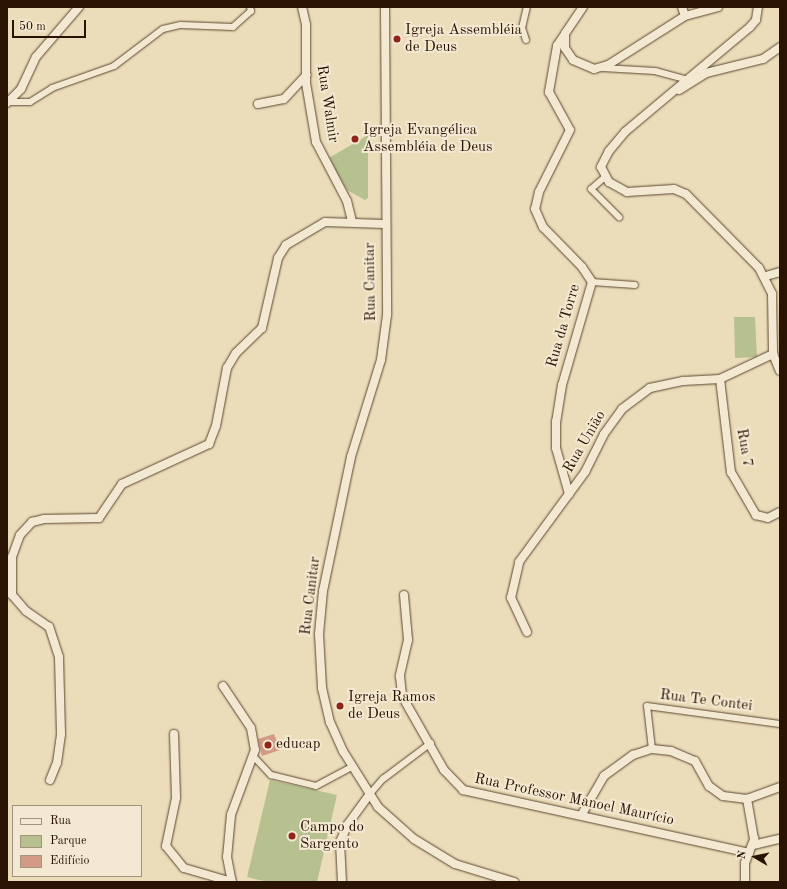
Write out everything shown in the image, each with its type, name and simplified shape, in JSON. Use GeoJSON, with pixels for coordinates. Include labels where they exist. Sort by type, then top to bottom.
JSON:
{"type":"FeatureCollection","features":[{"type":"Feature","properties":{"kind":"street"},"geometry":{"type":"LineString","coordinates":[[8,103],[21,89],[36,57],[78,7]]}},
{"type":"Feature","properties":{"kind":"street"},"geometry":{"type":"LineString","coordinates":[[8,103],[30,102],[52,88],[114,66],[163,29],[181,25],[233,27],[251,12],[250,7]]}},
{"type":"Feature","properties":{"kind":"street","name":"Rua Walmir"},"geometry":{"type":"LineString","coordinates":[[302,7],[306,25],[306,75],[316,142],[347,201],[352,221]]}},
{"type":"Feature","properties":{"kind":"street","name":"Rua Canitar"},"geometry":{"type":"LineString","coordinates":[[385,7],[384,224],[387,315],[381,360],[351,457],[320,612],[322,688],[330,722],[350,768],[368,796],[427,848],[455,864],[514,882]]}},
{"type":"Feature","properties":{"kind":"street"},"geometry":{"type":"LineString","coordinates":[[526,40],[522,28],[527,7]]}},
{"type":"Feature","properties":{"kind":"street"},"geometry":{"type":"LineString","coordinates":[[583,7],[565,34],[565,48],[573,60],[590,69],[601,68],[655,71],[685,79]]}},
{"type":"Feature","properties":{"kind":"street"},"geometry":{"type":"LineString","coordinates":[[682,7],[685,16]]}},
{"type":"Feature","properties":{"kind":"street"},"geometry":{"type":"LineString","coordinates":[[601,68],[685,16],[718,7]]}},
{"type":"Feature","properties":{"kind":"street"},"geometry":{"type":"LineString","coordinates":[[758,7],[756,20],[750,27],[663,98],[609,151],[602,163],[604,177],[615,187],[633,194],[668,189],[686,194],[766,276],[772,294],[773,354],[780,371]]}},
{"type":"Feature","properties":{"kind":"street","name":"Rua da Torre"},"geometry":{"type":"LineString","coordinates":[[565,34],[557,46],[549,92],[570,130],[539,192],[535,209],[543,227],[582,267],[592,282],[562,385],[556,421],[556,448],[569,494]]}},
{"type":"Feature","properties":{"kind":"street"},"geometry":{"type":"LineString","coordinates":[[663,98],[706,73],[763,59],[780,48]]}},
{"type":"Feature","properties":{"kind":"street"},"geometry":{"type":"LineString","coordinates":[[258,104],[284,99],[306,75]]}},
{"type":"Feature","properties":{"kind":"street"},"geometry":{"type":"LineString","coordinates":[[604,177],[591,189],[619,217]]}},
{"type":"Feature","properties":{"kind":"street"},"geometry":{"type":"LineString","coordinates":[[50,780],[58,763],[61,734],[59,657],[49,627],[21,607],[12,595],[12,557],[20,535],[32,522],[44,519],[99,518],[122,484],[209,444],[216,426],[227,368],[236,353],[262,328],[282,251],[307,229],[329,221],[352,221],[384,224]]}},
{"type":"Feature","properties":{"kind":"street"},"geometry":{"type":"LineString","coordinates":[[766,276],[780,272]]}},
{"type":"Feature","properties":{"kind":"street"},"geometry":{"type":"LineString","coordinates":[[592,282],[635,285]]}},
{"type":"Feature","properties":{"kind":"street","name":"Rua União"},"geometry":{"type":"LineString","coordinates":[[527,632],[511,598],[516,571],[585,472],[607,429],[633,397],[663,384],[720,379],[773,354]]}},
{"type":"Feature","properties":{"kind":"street","name":"Rua 7"},"geometry":{"type":"LineString","coordinates":[[720,379],[731,472],[756,515],[768,518],[780,512]]}},
{"type":"Feature","properties":{"kind":"street","name":"Rua Professor Manoel Maurício"},"geometry":{"type":"LineString","coordinates":[[404,595],[408,649],[400,676],[400,690],[409,711],[431,743],[448,776],[463,790],[582,814],[749,853]]}},
{"type":"Feature","properties":{"kind":"street"},"geometry":{"type":"LineString","coordinates":[[174,734],[176,798],[166,846],[184,868],[232,882],[227,857],[231,815],[254,757],[251,728],[223,686]]}},
{"type":"Feature","properties":{"kind":"street","name":"Rua Te Contei"},"geometry":{"type":"LineString","coordinates":[[652,749],[647,706],[780,724]]}},
{"type":"Feature","properties":{"kind":"street"},"geometry":{"type":"LineString","coordinates":[[342,882],[340,842],[348,824],[368,796],[383,779],[431,743]]}},
{"type":"Feature","properties":{"kind":"street"},"geometry":{"type":"LineString","coordinates":[[582,814],[604,776],[633,755],[652,749],[686,756],[695,761],[715,792],[746,799],[780,787]]}},
{"type":"Feature","properties":{"kind":"street"},"geometry":{"type":"LineString","coordinates":[[254,757],[272,775],[316,786],[350,768]]}},
{"type":"Feature","properties":{"kind":"street"},"geometry":{"type":"LineString","coordinates":[[745,882],[749,853],[753,845],[746,799]]}},
{"type":"Feature","properties":{"kind":"street"},"geometry":{"type":"LineString","coordinates":[[753,845],[780,839]]}},
{"type":"Feature","properties":{"kind":"green space"},"geometry":{"type":"Polygon","coordinates":[[[368,135],[368,198],[365,200],[347,190],[329,158],[368,135]]]}},
{"type":"Feature","properties":{"kind":"green space"},"geometry":{"type":"Polygon","coordinates":[[[734,317],[755,317],[757,357],[735,358],[734,317]]]}},
{"type":"Feature","properties":{"kind":"green space","name":"Campo do Sargento"},"geometry":{"type":"Polygon","coordinates":[[[270,780],[337,795],[317,882],[268,882],[247,877],[270,780]]]}},
{"type":"Feature","properties":{"kind":"building","name":"educap"},"geometry":{"type":"Polygon","coordinates":[[[274,734],[280,750],[262,756],[258,739],[274,734]]]}},
{"type":"Feature","properties":{"kind":"place","name":"Igreja Assembléia de Deus"},"geometry":{"type":"Point","coordinates":[397,39]}},
{"type":"Feature","properties":{"kind":"place","name":"Igreja Evangélica Assembléia de Deus"},"geometry":{"type":"Point","coordinates":[355,139]}},
{"type":"Feature","properties":{"kind":"place","name":"Igreja Ramos de Deus"},"geometry":{"type":"Point","coordinates":[340,706]}},
{"type":"Feature","properties":{"kind":"place","name":"educap"},"geometry":{"type":"Point","coordinates":[268,745]}},
{"type":"Feature","properties":{"kind":"place","name":"Campo do Sargento"},"geometry":{"type":"Point","coordinates":[292,836]}}]}
